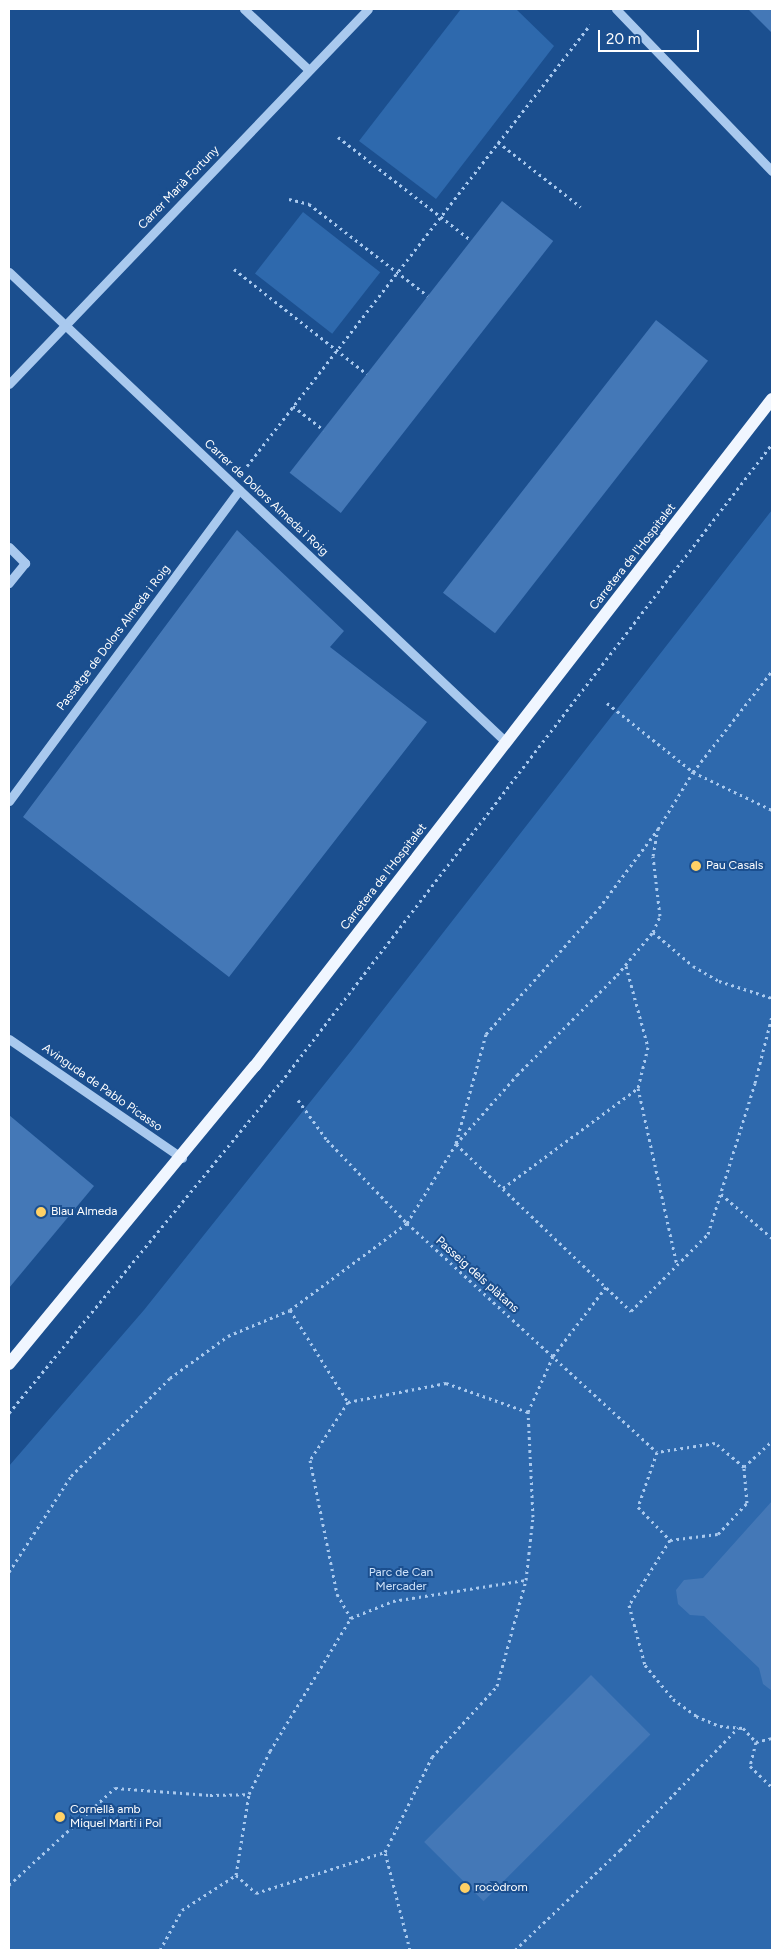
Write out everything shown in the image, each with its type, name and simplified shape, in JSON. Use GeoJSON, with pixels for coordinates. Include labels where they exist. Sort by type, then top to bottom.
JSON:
{"type":"FeatureCollection","features":[{"type":"Feature","properties":{"kind":"main road","name":"Carretera de l'Hospitalet"},"geometry":{"type":"LineString","coordinates":[[9,1364],[182,1158],[772,399]]}},
{"type":"Feature","properties":{"kind":"street"},"geometry":{"type":"LineString","coordinates":[[244,9],[309,70]]}},
{"type":"Feature","properties":{"kind":"street","name":"Carrer Marià Fortuny"},"geometry":{"type":"LineString","coordinates":[[9,384],[368,9]]}},
{"type":"Feature","properties":{"kind":"street"},"geometry":{"type":"LineString","coordinates":[[616,9],[772,171]]}},
{"type":"Feature","properties":{"kind":"street","name":"Carrer de Dolors Almeda i Roig"},"geometry":{"type":"LineString","coordinates":[[9,272],[506,742]]}},
{"type":"Feature","properties":{"kind":"street","name":"Passatge de Dolors Almeda i Roig"},"geometry":{"type":"LineString","coordinates":[[9,801],[239,490]]}},
{"type":"Feature","properties":{"kind":"street"},"geometry":{"type":"LineString","coordinates":[[9,547],[26,563],[9,583]]}},
{"type":"Feature","properties":{"kind":"street","name":"Avinguda de Pablo Picasso"},"geometry":{"type":"LineString","coordinates":[[9,1039],[182,1158]]}},
{"type":"Feature","properties":{"kind":"path"},"geometry":{"type":"LineString","coordinates":[[241,473],[590,25]]}},
{"type":"Feature","properties":{"kind":"path"},"geometry":{"type":"LineString","coordinates":[[338,137],[471,240]]}},
{"type":"Feature","properties":{"kind":"path"},"geometry":{"type":"LineString","coordinates":[[498,142],[581,207]]}},
{"type":"Feature","properties":{"kind":"path"},"geometry":{"type":"LineString","coordinates":[[289,199],[309,204],[428,296]]}},
{"type":"Feature","properties":{"kind":"path"},"geometry":{"type":"LineString","coordinates":[[234,270],[367,374]]}},
{"type":"Feature","properties":{"kind":"path"},"geometry":{"type":"LineString","coordinates":[[293,406],[324,430]]}},
{"type":"Feature","properties":{"kind":"path"},"geometry":{"type":"LineString","coordinates":[[456,1144],[486,1034],[599,908],[658,829],[694,772],[772,671]]}},
{"type":"Feature","properties":{"kind":"path"},"geometry":{"type":"LineString","coordinates":[[607,703],[694,772],[772,810]]}},
{"type":"Feature","properties":{"kind":"path"},"geometry":{"type":"LineString","coordinates":[[9,1572],[71,1476],[170,1378],[228,1336],[290,1310],[407,1223],[456,1144],[517,1075],[625,965],[653,932],[660,916],[653,856],[658,829]]}},
{"type":"Feature","properties":{"kind":"path"},"geometry":{"type":"LineString","coordinates":[[653,932],[693,966],[719,981],[772,998]]}},
{"type":"Feature","properties":{"kind":"path"},"geometry":{"type":"LineString","coordinates":[[625,965],[648,1047],[638,1088],[677,1266]]}},
{"type":"Feature","properties":{"kind":"path"},"geometry":{"type":"LineString","coordinates":[[456,1144],[631,1311],[708,1234],[772,1016]]}},
{"type":"Feature","properties":{"kind":"path"},"geometry":{"type":"LineString","coordinates":[[503,1188],[638,1088]]}},
{"type":"Feature","properties":{"kind":"path","name":"Passeig dels plàtans"},"geometry":{"type":"LineString","coordinates":[[298,1100],[327,1140],[407,1223],[657,1452]]}},
{"type":"Feature","properties":{"kind":"path"},"geometry":{"type":"LineString","coordinates":[[721,1194],[772,1238]]}},
{"type":"Feature","properties":{"kind":"path"},"geometry":{"type":"LineString","coordinates":[[410,1950],[385,1852],[432,1757],[497,1686],[526,1580],[533,1517],[528,1412],[553,1356],[606,1287]]}},
{"type":"Feature","properties":{"kind":"path"},"geometry":{"type":"LineString","coordinates":[[290,1310],[348,1402]]}},
{"type":"Feature","properties":{"kind":"path"},"geometry":{"type":"LineString","coordinates":[[351,1618],[337,1594],[310,1460],[348,1402],[446,1383],[528,1412]]}},
{"type":"Feature","properties":{"kind":"path"},"geometry":{"type":"LineString","coordinates":[[744,1467],[772,1440]]}},
{"type":"Feature","properties":{"kind":"path"},"geometry":{"type":"LineString","coordinates":[[714,1443],[744,1467],[747,1503],[718,1534],[670,1540],[638,1507],[657,1452],[714,1443]]}},
{"type":"Feature","properties":{"kind":"path"},"geometry":{"type":"LineString","coordinates":[[670,1540],[629,1604],[645,1665],[673,1700],[696,1716],[720,1726],[743,1728],[756,1742]]}},
{"type":"Feature","properties":{"kind":"path"},"geometry":{"type":"LineString","coordinates":[[160,1950],[182,1910],[236,1875],[248,1794],[270,1751],[351,1618],[393,1601],[526,1580]]}},
{"type":"Feature","properties":{"kind":"path"},"geometry":{"type":"LineString","coordinates":[[515,1950],[613,1856],[738,1728]]}},
{"type":"Feature","properties":{"kind":"path"},"geometry":{"type":"LineString","coordinates":[[756,1742],[772,1738]]}},
{"type":"Feature","properties":{"kind":"path"},"geometry":{"type":"LineString","coordinates":[[756,1742],[750,1766],[772,1787]]}},
{"type":"Feature","properties":{"kind":"path"},"geometry":{"type":"LineString","coordinates":[[9,1885],[115,1788],[210,1796],[248,1794]]}},
{"type":"Feature","properties":{"kind":"path"},"geometry":{"type":"LineString","coordinates":[[236,1875],[256,1893],[385,1852]]}},
{"type":"Feature","properties":{"kind":"green space"},"geometry":{"type":"Polygon","coordinates":[[[461,9],[516,9],[554,46],[436,199],[359,141],[461,9]]]}},
{"type":"Feature","properties":{"kind":"green space"},"geometry":{"type":"Polygon","coordinates":[[[303,212],[380,272],[332,334],[255,273],[303,212]]]}},
{"type":"Feature","properties":{"kind":"green space","name":"Parc de Can Mercader"},"geometry":{"type":"Polygon","coordinates":[[[772,510],[772,1950],[9,1950],[9,1466],[144,1310],[351,1051],[772,510]]]}},
{"type":"Feature","properties":{"kind":"building"},"geometry":{"type":"Polygon","coordinates":[[[748,9],[772,9],[772,33],[748,9]]]}},
{"type":"Feature","properties":{"kind":"building"},"geometry":{"type":"Polygon","coordinates":[[[502,201],[553,241],[341,513],[290,473],[502,201]]]}},
{"type":"Feature","properties":{"kind":"building"},"geometry":{"type":"Polygon","coordinates":[[[656,320],[708,361],[495,633],[443,593],[656,320]]]}},
{"type":"Feature","properties":{"kind":"building"},"geometry":{"type":"Polygon","coordinates":[[[237,530],[344,631],[330,647],[427,722],[229,977],[23,817],[237,530]]]}},
{"type":"Feature","properties":{"kind":"building","name":"Blau Almeda"},"geometry":{"type":"Polygon","coordinates":[[[9,1115],[94,1186],[9,1288],[9,1115]]]}},
{"type":"Feature","properties":{"kind":"building"},"geometry":{"type":"Polygon","coordinates":[[[772,1501],[772,1691],[763,1684],[759,1668],[704,1616],[690,1615],[678,1604],[676,1590],[684,1580],[703,1578],[772,1501]]]}},
{"type":"Feature","properties":{"kind":"building"},"geometry":{"type":"Polygon","coordinates":[[[591,1675],[650,1734],[484,1901],[424,1842],[591,1675]]]}},
{"type":"Feature","properties":{"kind":"place","name":"Pau Casals"},"geometry":{"type":"Point","coordinates":[696,866]}},
{"type":"Feature","properties":{"kind":"place","name":"Blau Almeda"},"geometry":{"type":"Point","coordinates":[41,1212]}},
{"type":"Feature","properties":{"kind":"place","name":"Cornellà amb Miquel Martí i Pol"},"geometry":{"type":"Point","coordinates":[60,1817]}},
{"type":"Feature","properties":{"kind":"place","name":"rocòdrom"},"geometry":{"type":"Point","coordinates":[465,1888]}}]}
